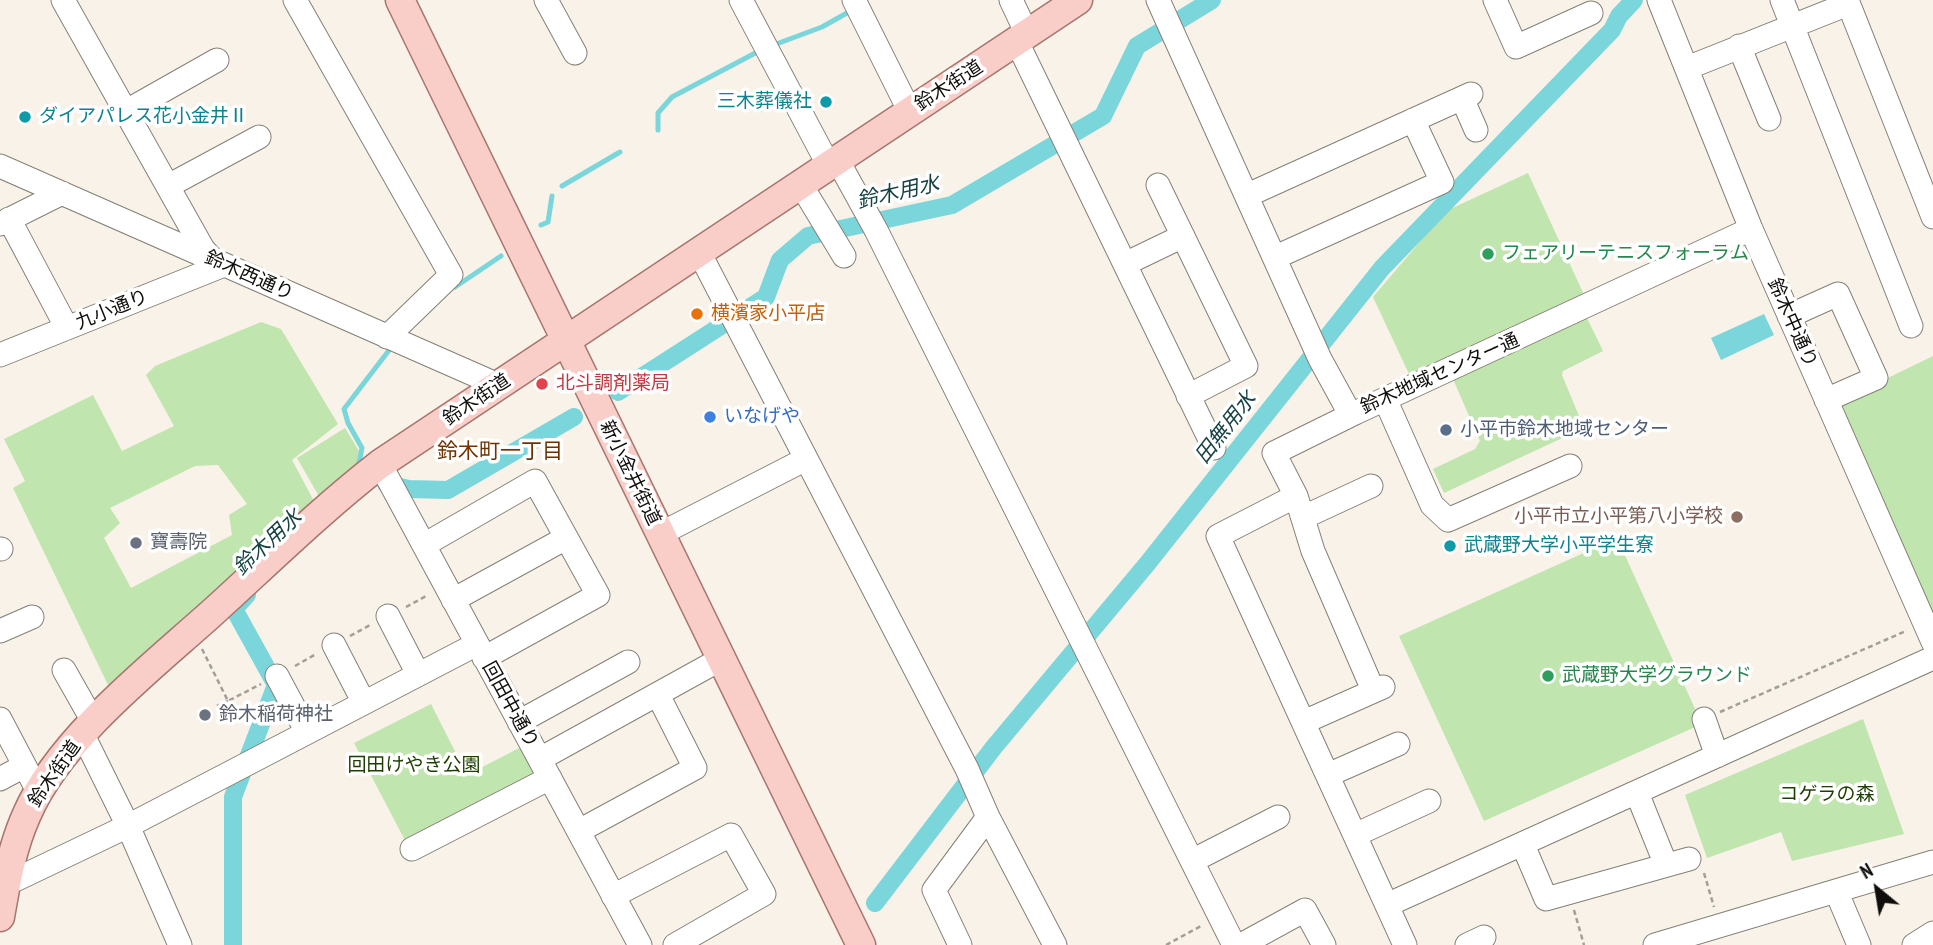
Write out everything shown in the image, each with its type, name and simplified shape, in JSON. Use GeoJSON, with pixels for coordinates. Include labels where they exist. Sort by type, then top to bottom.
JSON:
{"type":"FeatureCollection","features":[{"type":"Feature","properties":{"kind":"main road","name":"新小金井街道"},"geometry":{"type":"LineString","coordinates":[[400,0],[722,659],[856,942]]}},
{"type":"Feature","properties":{"kind":"main road","name":"鈴木街道"},"geometry":{"type":"LineString","coordinates":[[0,917],[4,874],[27,812],[54,768],[89,729],[193,630],[338,498],[388,479],[498,385],[1078,0]]}},
{"type":"Feature","properties":{"kind":"street"},"geometry":{"type":"LineString","coordinates":[[63,0],[125,112],[170,185],[203,249],[219,262]]}},
{"type":"Feature","properties":{"kind":"street"},"geometry":{"type":"LineString","coordinates":[[295,0],[452,275],[387,337]]}},
{"type":"Feature","properties":{"kind":"street"},"geometry":{"type":"LineString","coordinates":[[546,0],[575,53]]}},
{"type":"Feature","properties":{"kind":"street"},"geometry":{"type":"LineString","coordinates":[[741,0],[834,164],[872,223],[1234,945]]}},
{"type":"Feature","properties":{"kind":"street"},"geometry":{"type":"LineString","coordinates":[[854,0],[910,112]]}},
{"type":"Feature","properties":{"kind":"street"},"geometry":{"type":"LineString","coordinates":[[1010,0],[1022,38],[1062,138],[1213,448]]}},
{"type":"Feature","properties":{"kind":"street"},"geometry":{"type":"LineString","coordinates":[[1495,0],[1516,47],[1592,15]]}},
{"type":"Feature","properties":{"kind":"street"},"geometry":{"type":"LineString","coordinates":[[1782,0],[1911,326]]}},
{"type":"Feature","properties":{"kind":"street"},"geometry":{"type":"LineString","coordinates":[[1686,68],[1794,27],[1847,2],[1933,217]]}},
{"type":"Feature","properties":{"kind":"street","name":"鈴木中通り"},"geometry":{"type":"LineString","coordinates":[[1667,3],[1686,68],[1751,229],[1929,633]]}},
{"type":"Feature","properties":{"kind":"street","name":"鈴木地域センター通"},"geometry":{"type":"LineString","coordinates":[[1166,17],[1317,350],[1345,408],[1355,413],[1751,229]]}},
{"type":"Feature","properties":{"kind":"street"},"geometry":{"type":"LineString","coordinates":[[1740,46],[1769,119]]}},
{"type":"Feature","properties":{"kind":"street"},"geometry":{"type":"LineString","coordinates":[[125,112],[217,60]]}},
{"type":"Feature","properties":{"kind":"street"},"geometry":{"type":"LineString","coordinates":[[1248,195],[1466,96],[1476,130]]}},
{"type":"Feature","properties":{"kind":"street"},"geometry":{"type":"LineString","coordinates":[[1276,257],[1442,182],[1413,120]]}},
{"type":"Feature","properties":{"kind":"street"},"geometry":{"type":"LineString","coordinates":[[170,185],[259,137]]}},
{"type":"Feature","properties":{"kind":"street","name":"鈴木西通り"},"geometry":{"type":"LineString","coordinates":[[0,166],[498,385]]}},
{"type":"Feature","properties":{"kind":"street"},"geometry":{"type":"LineString","coordinates":[[801,185],[844,256]]}},
{"type":"Feature","properties":{"kind":"street"},"geometry":{"type":"LineString","coordinates":[[1158,186],[1246,366],[1188,396]]}},
{"type":"Feature","properties":{"kind":"street"},"geometry":{"type":"LineString","coordinates":[[62,192],[4,221],[67,328]]}},
{"type":"Feature","properties":{"kind":"street"},"geometry":{"type":"LineString","coordinates":[[1125,264],[1183,236]]}},
{"type":"Feature","properties":{"kind":"street"},"geometry":{"type":"LineString","coordinates":[[699,252],[1055,945]]}},
{"type":"Feature","properties":{"kind":"street","name":"九小通り"},"geometry":{"type":"LineString","coordinates":[[2,349],[67,328],[219,262]]}},
{"type":"Feature","properties":{"kind":"street"},"geometry":{"type":"LineString","coordinates":[[1789,316],[1838,294],[1877,378],[1826,400]]}},
{"type":"Feature","properties":{"kind":"street"},"geometry":{"type":"LineString","coordinates":[[1385,399],[1432,506],[1448,520],[1570,467]]}},
{"type":"Feature","properties":{"kind":"street"},"geometry":{"type":"LineString","coordinates":[[1304,722],[1378,689],[1313,551],[1300,506],[1274,453],[1355,413]]}},
{"type":"Feature","properties":{"kind":"street"},"geometry":{"type":"LineString","coordinates":[[660,534],[806,459]]}},
{"type":"Feature","properties":{"kind":"street","name":"回田中通り"},"geometry":{"type":"LineString","coordinates":[[388,479],[640,945]]}},
{"type":"Feature","properties":{"kind":"street"},"geometry":{"type":"LineString","coordinates":[[4,874],[17,879],[128,825],[418,674],[480,651],[597,595],[535,481],[424,545]]}},
{"type":"Feature","properties":{"kind":"street"},"geometry":{"type":"LineString","coordinates":[[1371,486],[1300,506],[1218,536],[1405,945]]}},
{"type":"Feature","properties":{"kind":"street"},"geometry":{"type":"LineString","coordinates":[[449,593],[566,538]]}},
{"type":"Feature","properties":{"kind":"street"},"geometry":{"type":"LineString","coordinates":[[388,615],[418,674]]}},
{"type":"Feature","properties":{"kind":"street"},"geometry":{"type":"LineString","coordinates":[[0,631],[32,617]]}},
{"type":"Feature","properties":{"kind":"street"},"geometry":{"type":"LineString","coordinates":[[334,645],[364,702]]}},
{"type":"Feature","properties":{"kind":"street"},"geometry":{"type":"LineString","coordinates":[[1387,905],[1933,658]]}},
{"type":"Feature","properties":{"kind":"street"},"geometry":{"type":"LineString","coordinates":[[412,849],[658,695],[722,659]]}},
{"type":"Feature","properties":{"kind":"street"},"geometry":{"type":"LineString","coordinates":[[519,722],[628,662]]}},
{"type":"Feature","properties":{"kind":"street"},"geometry":{"type":"LineString","coordinates":[[64,670],[180,945]]}},
{"type":"Feature","properties":{"kind":"street"},"geometry":{"type":"LineString","coordinates":[[273,677],[307,732]]}},
{"type":"Feature","properties":{"kind":"street"},"geometry":{"type":"LineString","coordinates":[[579,831],[695,768],[658,695]]}},
{"type":"Feature","properties":{"kind":"street"},"geometry":{"type":"LineString","coordinates":[[0,719],[39,793]]}},
{"type":"Feature","properties":{"kind":"street"},"geometry":{"type":"LineString","coordinates":[[1704,719],[1717,756]]}},
{"type":"Feature","properties":{"kind":"street"},"geometry":{"type":"LineString","coordinates":[[1328,775],[1398,744]]}},
{"type":"Feature","properties":{"kind":"street"},"geometry":{"type":"LineString","coordinates":[[0,779],[24,766]]}},
{"type":"Feature","properties":{"kind":"street"},"geometry":{"type":"LineString","coordinates":[[1637,793],[1667,865]]}},
{"type":"Feature","properties":{"kind":"street"},"geometry":{"type":"LineString","coordinates":[[1355,835],[1429,801]]}},
{"type":"Feature","properties":{"kind":"street"},"geometry":{"type":"LineString","coordinates":[[960,945],[934,890],[988,817]]}},
{"type":"Feature","properties":{"kind":"street"},"geometry":{"type":"LineString","coordinates":[[1192,861],[1278,817]]}},
{"type":"Feature","properties":{"kind":"street"},"geometry":{"type":"LineString","coordinates":[[614,896],[731,835],[764,894],[676,945]]}},
{"type":"Feature","properties":{"kind":"street"},"geometry":{"type":"LineString","coordinates":[[1523,845],[1546,899],[1689,859]]}},
{"type":"Feature","properties":{"kind":"street"},"geometry":{"type":"LineString","coordinates":[[1655,945],[1837,893],[1933,862]]}},
{"type":"Feature","properties":{"kind":"street"},"geometry":{"type":"LineString","coordinates":[[1837,893],[1859,945]]}},
{"type":"Feature","properties":{"kind":"street"},"geometry":{"type":"LineString","coordinates":[[1241,945],[1305,910],[1324,945]]}},
{"type":"Feature","properties":{"kind":"street"},"geometry":{"type":"LineString","coordinates":[[1914,945],[1933,933]]}},
{"type":"Feature","properties":{"kind":"path"},"geometry":{"type":"LineString","coordinates":[[218,706],[388,615],[449,593]]}},
{"type":"Feature","properties":{"kind":"path"},"geometry":{"type":"LineString","coordinates":[[193,630],[228,701]]}},
{"type":"Feature","properties":{"kind":"path"},"geometry":{"type":"LineString","coordinates":[[1704,719],[1929,633]]}},
{"type":"Feature","properties":{"kind":"path"},"geometry":{"type":"LineString","coordinates":[[1689,859],[1704,872],[1719,927]]}},
{"type":"Feature","properties":{"kind":"path"},"geometry":{"type":"LineString","coordinates":[[1569,893],[1584,945]]}},
{"type":"Feature","properties":{"kind":"path"},"geometry":{"type":"LineString","coordinates":[[1166,945],[1219,916]]}},
{"type":"Feature","properties":{"kind":"green space","name":"フェアリーテニスフォーラム"},"geometry":{"type":"Polygon","coordinates":[[[1528,173],[1585,297],[1409,374],[1373,297],[1446,211],[1528,173]]]}},
{"type":"Feature","properties":{"kind":"green space"},"geometry":{"type":"Polygon","coordinates":[[[1587,318],[1603,351],[1563,371],[1562,375],[1584,428],[1444,493],[1433,469],[1475,449],[1480,441],[1453,379],[1587,318]]]}},
{"type":"Feature","properties":{"kind":"green space"},"geometry":{"type":"Polygon","coordinates":[[[261,322],[281,329],[338,424],[292,460],[315,503],[109,687],[13,488],[25,481],[4,439],[93,395],[122,451],[174,426],[146,375],[155,366],[261,322]],[[218,465],[195,466],[110,508],[120,523],[104,538],[131,588],[232,535],[229,515],[247,504],[218,465]]]}},
{"type":"Feature","properties":{"kind":"green space"},"geometry":{"type":"Polygon","coordinates":[[[1933,356],[1933,632],[1834,404],[1933,356]]]}},
{"type":"Feature","properties":{"kind":"green space"},"geometry":{"type":"Polygon","coordinates":[[[345,428],[359,451],[357,463],[350,473],[320,498],[297,458],[345,428]]]}},
{"type":"Feature","properties":{"kind":"green space","name":"武蔵野大学グラウンド"},"geometry":{"type":"Polygon","coordinates":[[[1617,538],[1702,724],[1484,821],[1399,636],[1617,538]]]}},
{"type":"Feature","properties":{"kind":"green space","name":"回田けやき公園"},"geometry":{"type":"Polygon","coordinates":[[[431,704],[467,775],[525,745],[540,770],[409,848],[354,743],[431,704]]]}},
{"type":"Feature","properties":{"kind":"green space","name":"コゲラの森"},"geometry":{"type":"Polygon","coordinates":[[[1863,719],[1904,834],[1792,861],[1781,832],[1707,858],[1685,795],[1863,719]]]}},
{"type":"Feature","properties":{"kind":"water"},"geometry":{"type":"Polygon","coordinates":[[[1764,314],[1774,335],[1721,360],[1711,338],[1764,314]]]}},
{"type":"Feature","properties":{"kind":"waterway","name":"鈴木用水"},"geometry":{"type":"LineString","coordinates":[[618,392],[766,297],[780,260],[808,236],[952,205],[1103,116],[1137,46],[1212,0]]}},
{"type":"Feature","properties":{"kind":"waterway","name":"田無用水"},"geometry":{"type":"LineString","coordinates":[[875,903],[994,747],[1147,564],[1382,268],[1612,30],[1619,16],[1634,0]]}},
{"type":"Feature","properties":{"kind":"waterway"},"geometry":{"type":"LineString","coordinates":[[771,46],[822,27],[854,9]]}},
{"type":"Feature","properties":{"kind":"waterway"},"geometry":{"type":"LineString","coordinates":[[658,130],[658,113],[672,97],[761,50]]}},
{"type":"Feature","properties":{"kind":"waterway"},"geometry":{"type":"LineString","coordinates":[[562,186],[620,152]]}},
{"type":"Feature","properties":{"kind":"waterway"},"geometry":{"type":"LineString","coordinates":[[541,225],[548,222],[552,196]]}},
{"type":"Feature","properties":{"kind":"waterway"},"geometry":{"type":"LineString","coordinates":[[455,287],[501,256]]}},
{"type":"Feature","properties":{"kind":"waterway"},"geometry":{"type":"LineString","coordinates":[[358,468],[362,448],[348,423],[344,409],[390,349]]}},
{"type":"Feature","properties":{"kind":"waterway","name":"鈴木用水"},"geometry":{"type":"LineString","coordinates":[[386,484],[409,489],[448,490],[574,417]]}},
{"type":"Feature","properties":{"kind":"waterway","name":"鈴木用水"},"geometry":{"type":"LineString","coordinates":[[233,945],[233,797],[276,685],[234,609],[247,595]]}},
{"type":"Feature","properties":{"kind":"place","name":"三木葬儀社"},"geometry":{"type":"Point","coordinates":[826,102]}},
{"type":"Feature","properties":{"kind":"place","name":"ダイアパレス花小金井Ⅱ"},"geometry":{"type":"Point","coordinates":[25,117]}},
{"type":"Feature","properties":{"kind":"place","name":"フェアリーテニスフォーラム"},"geometry":{"type":"Point","coordinates":[1488,254]}},
{"type":"Feature","properties":{"kind":"place","name":"横濱家小平店"},"geometry":{"type":"Point","coordinates":[697,314]}},
{"type":"Feature","properties":{"kind":"place","name":"北斗調剤薬局"},"geometry":{"type":"Point","coordinates":[542,384]}},
{"type":"Feature","properties":{"kind":"place","name":"いなげや"},"geometry":{"type":"Point","coordinates":[710,417]}},
{"type":"Feature","properties":{"kind":"place","name":"小平市鈴木地域センター"},"geometry":{"type":"Point","coordinates":[1446,430]}},
{"type":"Feature","properties":{"kind":"place","name":"小平市立小平第八小学校"},"geometry":{"type":"Point","coordinates":[1737,517]}},
{"type":"Feature","properties":{"kind":"place","name":"寶壽院"},"geometry":{"type":"Point","coordinates":[136,543]}},
{"type":"Feature","properties":{"kind":"place","name":"武蔵野大学小平学生寮"},"geometry":{"type":"Point","coordinates":[1450,546]}},
{"type":"Feature","properties":{"kind":"place","name":"武蔵野大学グラウンド"},"geometry":{"type":"Point","coordinates":[1548,676]}},
{"type":"Feature","properties":{"kind":"place","name":"鈴木稲荷神社"},"geometry":{"type":"Point","coordinates":[205,715]}},
{"type":"Feature","properties":{"kind":"district","name":"鈴木町一丁目"},"geometry":{"type":"Point","coordinates":[500,452]}}]}
